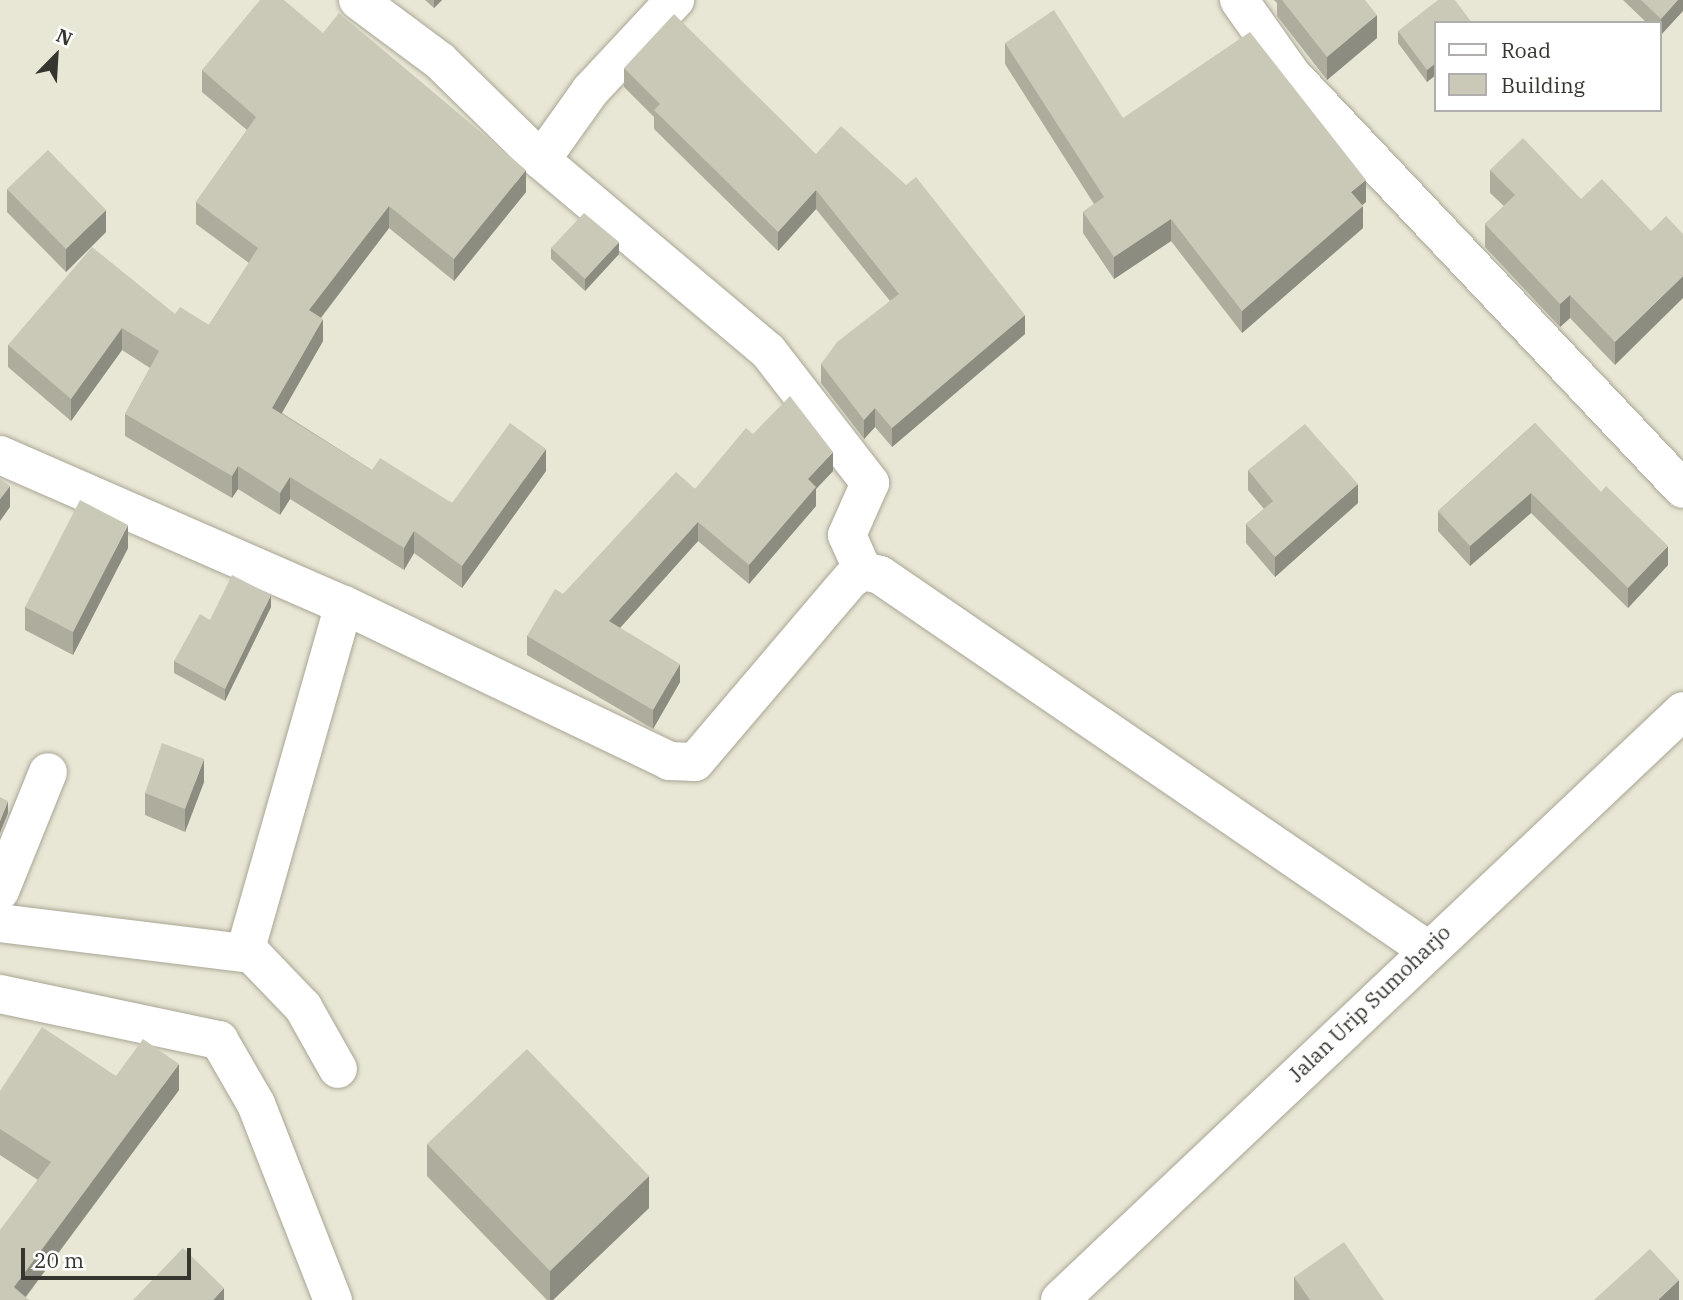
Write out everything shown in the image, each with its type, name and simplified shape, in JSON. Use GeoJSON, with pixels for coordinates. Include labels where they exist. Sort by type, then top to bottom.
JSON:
{"type":"FeatureCollection","features":[{"type":"Feature","properties":{"kind":"street"},"geometry":{"type":"LineString","coordinates":[[358,0],[440,61],[541,160],[768,351],[864,472],[870,484],[847,535],[863,571],[902,587],[1425,948]]}},
{"type":"Feature","properties":{"kind":"street"},"geometry":{"type":"LineString","coordinates":[[541,160],[598,80],[675,0]]}},
{"type":"Feature","properties":{"kind":"street"},"geometry":{"type":"LineString","coordinates":[[1239,0],[1292,75],[1683,489]]}},
{"type":"Feature","properties":{"kind":"street"},"geometry":{"type":"LineString","coordinates":[[0,455],[344,606],[637,751],[695,762],[863,571]]}},
{"type":"Feature","properties":{"kind":"street"},"geometry":{"type":"LineString","coordinates":[[245,952],[344,606]]}},
{"type":"Feature","properties":{"kind":"street","name":"Jalan Urip Sumoharjo"},"geometry":{"type":"LineString","coordinates":[[1060,1300],[1425,948],[1683,711]]}},
{"type":"Feature","properties":{"kind":"street"},"geometry":{"type":"LineString","coordinates":[[48,772],[1,924],[245,952],[303,1007],[338,1069]]}},
{"type":"Feature","properties":{"kind":"street"},"geometry":{"type":"LineString","coordinates":[[0,994],[219,1040],[257,1104],[333,1300]]}},
{"type":"Feature","properties":{"kind":"building"},"geometry":{"type":"Polygon","coordinates":[[[260,0],[284,0],[323,33],[339,13],[526,170],[454,259],[389,206],[309,310],[323,319],[272,408],[372,470],[380,458],[452,503],[510,423],[546,449],[462,566],[414,531],[404,548],[290,477],[280,493],[238,466],[232,476],[125,414],[159,351],[122,328],[71,399],[8,345],[92,247],[175,314],[180,307],[209,325],[258,248],[196,202],[256,117],[202,70],[260,0]]]}},
{"type":"Feature","properties":{"kind":"building"},"geometry":{"type":"Polygon","coordinates":[[[1282,0],[1365,0],[1377,15],[1327,57],[1282,0]]]}},
{"type":"Feature","properties":{"kind":"building"},"geometry":{"type":"Polygon","coordinates":[[[1438,0],[1455,0],[1471,21],[1434,21],[1434,65],[1427,70],[1398,31],[1438,0]]]}},
{"type":"Feature","properties":{"kind":"building"},"geometry":{"type":"Polygon","coordinates":[[[1641,0],[1678,0],[1661,19],[1641,0]]]}},
{"type":"Feature","properties":{"kind":"building"},"geometry":{"type":"Polygon","coordinates":[[[1054,10],[1123,118],[1250,32],[1366,180],[1351,192],[1363,206],[1242,311],[1171,219],[1114,257],[1083,212],[1104,197],[1005,43],[1054,10]]]}},
{"type":"Feature","properties":{"kind":"building"},"geometry":{"type":"Polygon","coordinates":[[[674,14],[816,154],[841,126],[906,185],[916,177],[1025,315],[892,428],[875,408],[864,420],[821,364],[837,342],[899,294],[816,190],[778,232],[654,110],[660,104],[624,68],[674,14]]]}},
{"type":"Feature","properties":{"kind":"building"},"geometry":{"type":"Polygon","coordinates":[[[1523,138],[1581,199],[1602,179],[1651,231],[1666,216],[1683,234],[1683,276],[1615,342],[1570,295],[1560,304],[1485,224],[1515,195],[1490,170],[1523,138]]]}},
{"type":"Feature","properties":{"kind":"building"},"geometry":{"type":"Polygon","coordinates":[[[48,150],[106,210],[66,249],[7,189],[48,150]]]}},
{"type":"Feature","properties":{"kind":"building"},"geometry":{"type":"Polygon","coordinates":[[[584,213],[619,242],[585,279],[551,248],[584,213]]]}},
{"type":"Feature","properties":{"kind":"building"},"geometry":{"type":"Polygon","coordinates":[[[790,396],[833,452],[808,479],[816,487],[749,565],[698,522],[609,621],[680,664],[653,710],[527,636],[555,589],[563,594],[676,472],[695,489],[746,428],[753,434],[790,396]]]}},
{"type":"Feature","properties":{"kind":"building"},"geometry":{"type":"Polygon","coordinates":[[[1535,423],[1601,492],[1606,486],[1668,546],[1628,588],[1531,493],[1470,546],[1438,511],[1535,423]]]}},
{"type":"Feature","properties":{"kind":"building"},"geometry":{"type":"Polygon","coordinates":[[[1305,424],[1358,484],[1275,557],[1246,524],[1273,501],[1248,470],[1305,424]]]}},
{"type":"Feature","properties":{"kind":"building"},"geometry":{"type":"Polygon","coordinates":[[[0,479],[10,486],[0,499],[0,479]]]}},
{"type":"Feature","properties":{"kind":"building"},"geometry":{"type":"Polygon","coordinates":[[[80,500],[128,525],[73,632],[25,607],[80,500]]]}},
{"type":"Feature","properties":{"kind":"building"},"geometry":{"type":"Polygon","coordinates":[[[232,575],[271,595],[225,689],[174,661],[200,614],[210,620],[232,575]]]}},
{"type":"Feature","properties":{"kind":"building"},"geometry":{"type":"Polygon","coordinates":[[[162,743],[204,759],[185,809],[145,793],[162,743]]]}},
{"type":"Feature","properties":{"kind":"building"},"geometry":{"type":"Polygon","coordinates":[[[0,797],[8,801],[0,821],[0,797]]]}},
{"type":"Feature","properties":{"kind":"building"},"geometry":{"type":"Polygon","coordinates":[[[42,1027],[116,1076],[143,1039],[179,1064],[14,1287],[29,1300],[0,1300],[0,1230],[51,1162],[0,1129],[0,1091],[42,1027]]]}},
{"type":"Feature","properties":{"kind":"building"},"geometry":{"type":"Polygon","coordinates":[[[527,1049],[649,1176],[550,1271],[427,1144],[527,1049]]]}},
{"type":"Feature","properties":{"kind":"building"},"geometry":{"type":"Polygon","coordinates":[[[1344,1242],[1384,1300],[1310,1300],[1294,1277],[1344,1242]]]}},
{"type":"Feature","properties":{"kind":"building"},"geometry":{"type":"Polygon","coordinates":[[[183,1248],[224,1288],[213,1300],[133,1300],[183,1248]]]}},
{"type":"Feature","properties":{"kind":"building"},"geometry":{"type":"Polygon","coordinates":[[[1650,1249],[1679,1280],[1658,1300],[1594,1300],[1650,1249]]]}}]}
